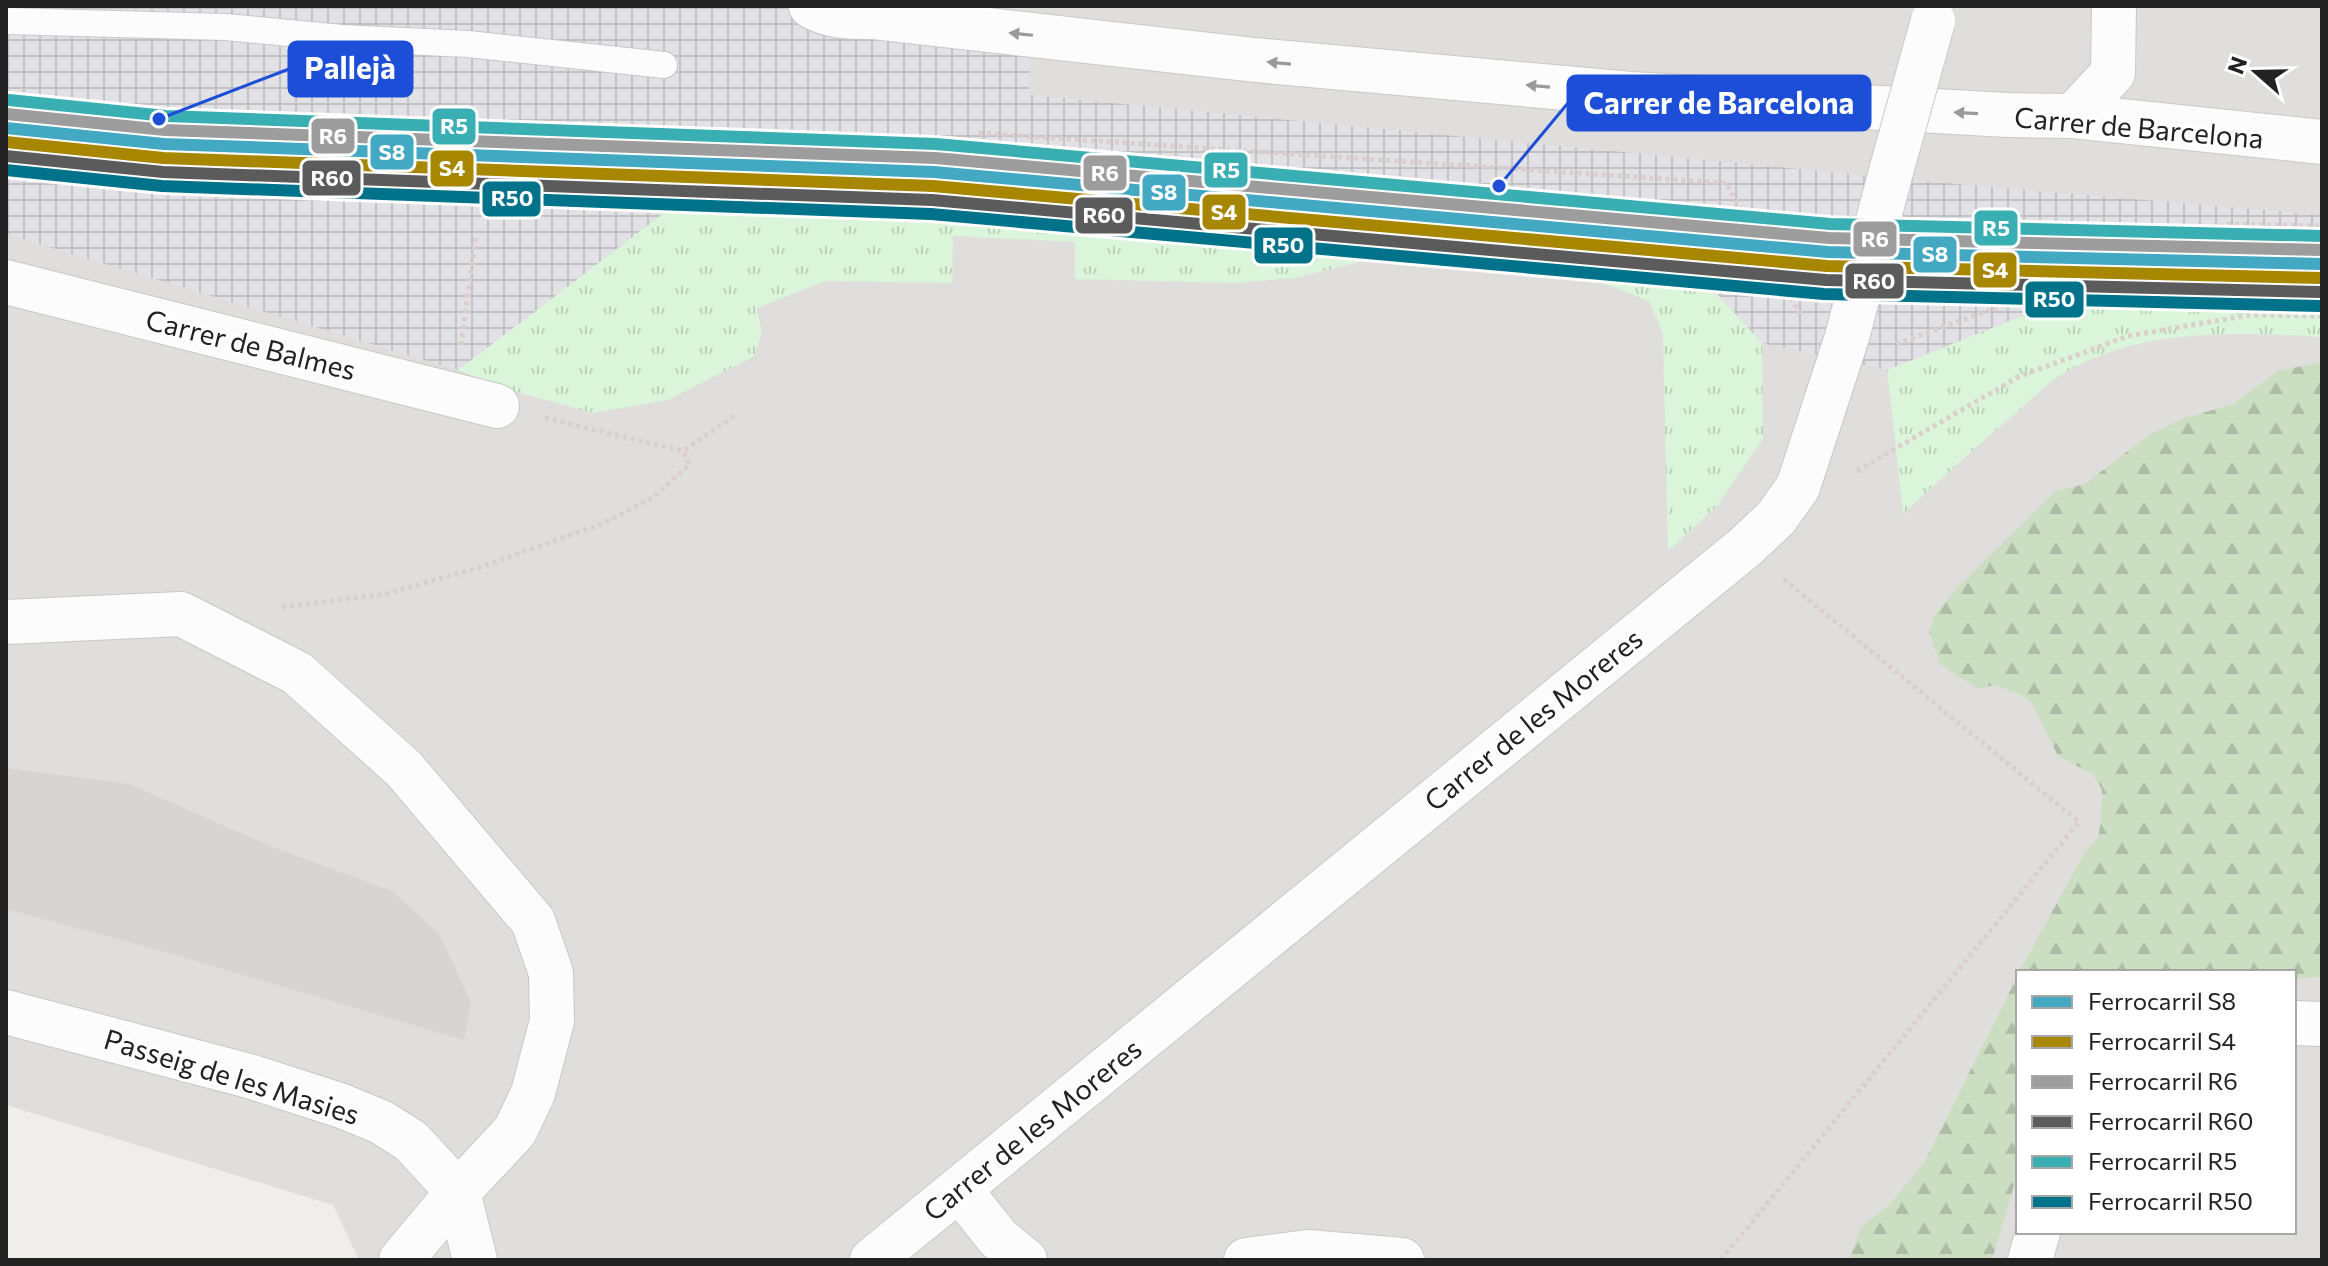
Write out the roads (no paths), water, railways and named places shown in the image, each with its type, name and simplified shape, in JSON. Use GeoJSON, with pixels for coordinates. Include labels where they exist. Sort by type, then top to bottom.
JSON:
{"type":"FeatureCollection","features":[{"type":"Feature","properties":{"kind":"street","name":"Carrer de Barcelona"},"geometry":{"type":"LineString","coordinates":[[811,6],[821,12],[849,17],[872,17],[1255,60],[1631,94],[2073,116],[2322,142]]}},
{"type":"Feature","properties":{"kind":"street"},"geometry":{"type":"LineString","coordinates":[[2073,116],[2113,73],[2114,6]]}},
{"type":"Feature","properties":{"kind":"street","name":"Carrer de les Moreres"},"geometry":{"type":"LineString","coordinates":[[872,1260],[1745,547],[1776,518],[1798,487],[1847,337],[1935,14]]}},
{"type":"Feature","properties":{"kind":"street","name":"Carrer de Balmes"},"geometry":{"type":"LineString","coordinates":[[6,282],[497,406]]}},
{"type":"Feature","properties":{"kind":"street"},"geometry":{"type":"LineString","coordinates":[[6,622],[181,614],[297,673],[404,769],[533,921],[551,973],[552,1021],[533,1093],[515,1131],[401,1260]]}},
{"type":"Feature","properties":{"kind":"street","name":"Passeig de les Masies"},"geometry":{"type":"LineString","coordinates":[[6,1012],[249,1076],[381,1122],[411,1141],[458,1192],[475,1260]]}},
{"type":"Feature","properties":{"kind":"street"},"geometry":{"type":"LineString","coordinates":[[2296,1023],[2322,1024]]}},
{"type":"Feature","properties":{"kind":"street"},"geometry":{"type":"LineString","coordinates":[[959,1189],[998,1238],[1025,1260]]}},
{"type":"Feature","properties":{"kind":"street"},"geometry":{"type":"LineString","coordinates":[[2030,1260],[2037,1234]]}},
{"type":"Feature","properties":{"kind":"street"},"geometry":{"type":"LineString","coordinates":[[1246,1260],[1308,1252],[1402,1260]]}},
{"type":"Feature","properties":{"kind":"lane"},"geometry":{"type":"LineString","coordinates":[[6,21],[226,27],[341,38],[468,44],[664,65]]}},
{"type":"Feature","properties":{"kind":"rail line","name":"R5"},"geometry":{"type":"LineString","coordinates":[[9,100],[166,116],[936,144],[1830,224],[2322,236]]}},
{"type":"Feature","properties":{"kind":"rail line","name":"R6"},"geometry":{"type":"LineString","coordinates":[[7,114],[165,130],[935,158],[1829,238],[2322,250]]}},
{"type":"Feature","properties":{"kind":"rail line","name":"S8"},"geometry":{"type":"LineString","coordinates":[[6,128],[164,144],[934,172],[1828,252],[2322,264]]}},
{"type":"Feature","properties":{"kind":"rail line","name":"S4"},"geometry":{"type":"LineString","coordinates":[[6,142],[163,158],[933,186],[1827,266],[2322,278]]}},
{"type":"Feature","properties":{"kind":"rail line","name":"R60"},"geometry":{"type":"LineString","coordinates":[[6,156],[163,172],[932,200],[1826,280],[2321,292]]}},
{"type":"Feature","properties":{"kind":"rail line","name":"R50"},"geometry":{"type":"LineString","coordinates":[[6,170],[162,186],[931,214],[1824,294],[2321,306]]}},
{"type":"Feature","properties":{"kind":"place","name":"Pallejà"},"geometry":{"type":"Point","coordinates":[159,119]}},
{"type":"Feature","properties":{"kind":"place","name":"Carrer de Barcelona"},"geometry":{"type":"Point","coordinates":[1499,186]}}]}
